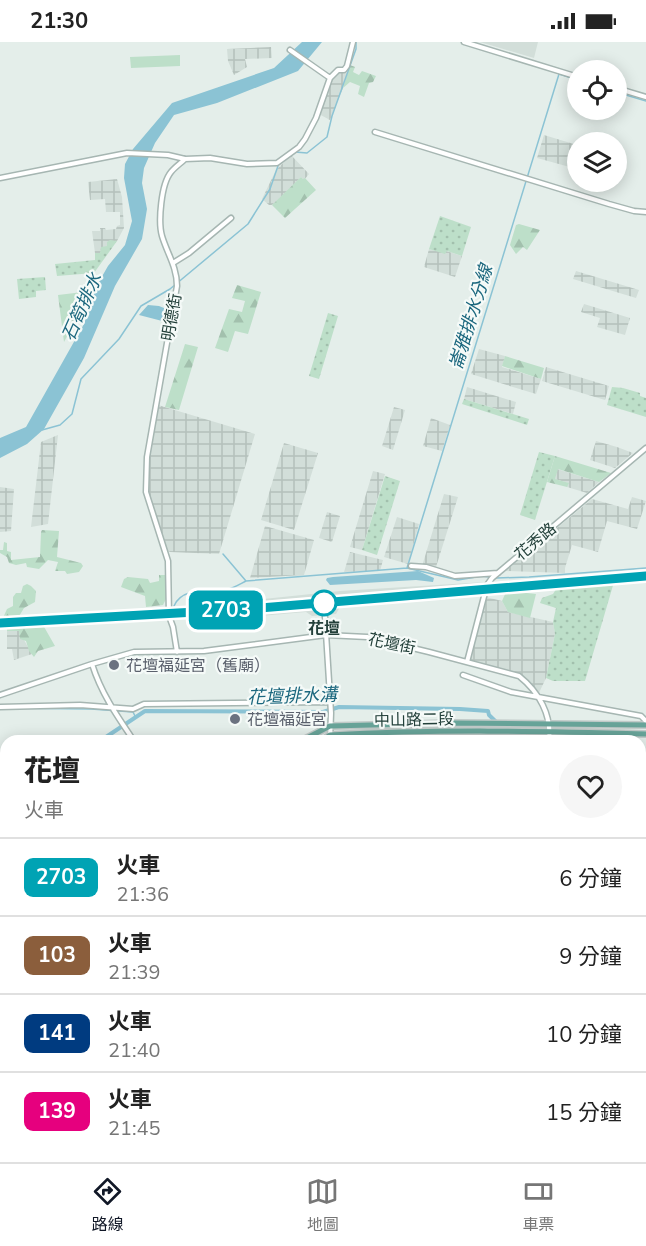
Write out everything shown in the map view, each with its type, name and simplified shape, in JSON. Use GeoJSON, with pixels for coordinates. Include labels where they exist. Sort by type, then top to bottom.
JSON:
{"type":"FeatureCollection","features":[{"type":"Feature","properties":{"kind":"main road","name":"中山路二段"},"geometry":{"type":"LineString","coordinates":[[330,726],[550,724]]}},
{"type":"Feature","properties":{"kind":"main road"},"geometry":{"type":"LineString","coordinates":[[550,724],[646,725]]}},
{"type":"Feature","properties":{"kind":"main road"},"geometry":{"type":"LineString","coordinates":[[313,735],[330,726]]}},
{"type":"Feature","properties":{"kind":"main road","name":"中山路二段"},"geometry":{"type":"LineString","coordinates":[[366,735],[402,732],[550,731]]}},
{"type":"Feature","properties":{"kind":"main road"},"geometry":{"type":"LineString","coordinates":[[550,731],[646,734]]}},
{"type":"Feature","properties":{"kind":"street"},"geometry":{"type":"LineString","coordinates":[[0,178],[127,153],[156,154],[185,159],[210,158],[247,164],[277,163],[305,140],[316,118],[330,78],[338,70],[344,70],[348,66],[353,42]]}},
{"type":"Feature","properties":{"kind":"street"},"geometry":{"type":"LineString","coordinates":[[464,42],[567,74]]}},
{"type":"Feature","properties":{"kind":"street"},"geometry":{"type":"LineString","coordinates":[[290,50],[330,78]]}},
{"type":"Feature","properties":{"kind":"street"},"geometry":{"type":"LineString","coordinates":[[627,92],[646,98]]}},
{"type":"Feature","properties":{"kind":"street"},"geometry":{"type":"LineString","coordinates":[[375,132],[626,209],[646,212]]}},
{"type":"Feature","properties":{"kind":"street","name":"明德街"},"geometry":{"type":"LineString","coordinates":[[177,652],[169,616],[168,561],[145,483],[147,457],[177,286],[173,263],[162,238],[159,219],[170,172],[185,159]]}},
{"type":"Feature","properties":{"kind":"street"},"geometry":{"type":"LineString","coordinates":[[173,263],[189,253],[231,218]]}},
{"type":"Feature","properties":{"kind":"street","name":"花秀路"},"geometry":{"type":"LineString","coordinates":[[466,662],[487,585],[498,573],[646,448]]}},
{"type":"Feature","properties":{"kind":"street"},"geometry":{"type":"LineString","coordinates":[[411,566],[426,567],[455,576],[498,573]]}},
{"type":"Feature","properties":{"kind":"street"},"geometry":{"type":"LineString","coordinates":[[325,617],[331,705],[330,735]]}},
{"type":"Feature","properties":{"kind":"street","name":"花壇街"},"geometry":{"type":"LineString","coordinates":[[0,696],[92,664],[138,651],[177,652],[230,648],[326,635],[367,638],[519,676],[530,684],[540,698]]}},
{"type":"Feature","properties":{"kind":"street"},"geometry":{"type":"LineString","coordinates":[[92,664],[97,681],[110,706],[130,735]]}},
{"type":"Feature","properties":{"kind":"street"},"geometry":{"type":"LineString","coordinates":[[463,675],[511,692],[641,716],[646,721]]}},
{"type":"Feature","properties":{"kind":"street"},"geometry":{"type":"LineString","coordinates":[[540,698],[550,724],[550,735]]}},
{"type":"Feature","properties":{"kind":"street"},"geometry":{"type":"LineString","coordinates":[[0,706],[110,706],[133,709],[144,704],[331,705]]}},
{"type":"Feature","properties":{"kind":"shaded area"},"geometry":{"type":"Polygon","coordinates":[[[480,42],[538,42],[534,58],[480,42]]]}},
{"type":"Feature","properties":{"kind":"shaded area"},"geometry":{"type":"Polygon","coordinates":[[[271,47],[272,58],[245,59],[247,67],[234,75],[228,61],[227,49],[271,47]]]}},
{"type":"Feature","properties":{"kind":"shaded area"},"geometry":{"type":"Polygon","coordinates":[[[338,71],[347,73],[330,120],[317,113],[330,80],[338,71]]]}},
{"type":"Feature","properties":{"kind":"shaded area"},"geometry":{"type":"Polygon","coordinates":[[[544,135],[567,142],[567,166],[537,158],[544,135]]]}},
{"type":"Feature","properties":{"kind":"shaded area"},"geometry":{"type":"Polygon","coordinates":[[[291,155],[309,174],[304,180],[301,177],[272,205],[269,205],[262,199],[276,170],[291,155]]]}},
{"type":"Feature","properties":{"kind":"shaded area"},"geometry":{"type":"Polygon","coordinates":[[[117,179],[122,197],[124,228],[117,241],[109,241],[100,253],[95,253],[92,231],[100,231],[100,228],[116,229],[120,225],[120,212],[106,212],[105,199],[90,200],[88,182],[117,179]]]}},
{"type":"Feature","properties":{"kind":"shaded area"},"geometry":{"type":"Polygon","coordinates":[[[429,249],[462,256],[455,277],[424,267],[429,249]]]}},
{"type":"Feature","properties":{"kind":"shaded area"},"geometry":{"type":"Polygon","coordinates":[[[576,271],[639,290],[636,298],[573,279],[576,271]]]}},
{"type":"Feature","properties":{"kind":"shaded area"},"geometry":{"type":"Polygon","coordinates":[[[584,304],[630,318],[625,335],[597,327],[600,318],[581,312],[584,304]]]}},
{"type":"Feature","properties":{"kind":"shaded area"},"geometry":{"type":"Polygon","coordinates":[[[479,349],[505,356],[502,367],[541,379],[536,394],[471,374],[479,349]]]}},
{"type":"Feature","properties":{"kind":"shaded area"},"geometry":{"type":"Polygon","coordinates":[[[546,367],[609,386],[605,400],[542,381],[546,367]]]}},
{"type":"Feature","properties":{"kind":"shaded area"},"geometry":{"type":"Polygon","coordinates":[[[467,387],[516,402],[513,414],[464,399],[467,387]]]}},
{"type":"Feature","properties":{"kind":"shaded area"},"geometry":{"type":"Polygon","coordinates":[[[158,405],[255,434],[219,554],[166,550],[147,485],[158,405]]]}},
{"type":"Feature","properties":{"kind":"shaded area"},"geometry":{"type":"Polygon","coordinates":[[[394,407],[405,410],[393,450],[382,446],[394,407]]]}},
{"type":"Feature","properties":{"kind":"shaded area"},"geometry":{"type":"Polygon","coordinates":[[[431,418],[450,425],[442,451],[423,446],[431,418]]]}},
{"type":"Feature","properties":{"kind":"shaded area"},"geometry":{"type":"Polygon","coordinates":[[[58,435],[48,524],[31,527],[41,442],[58,435]]]}},
{"type":"Feature","properties":{"kind":"shaded area"},"geometry":{"type":"Polygon","coordinates":[[[596,441],[633,453],[615,468],[590,460],[596,441]]]}},
{"type":"Feature","properties":{"kind":"shaded area"},"geometry":{"type":"Polygon","coordinates":[[[284,443],[318,453],[294,530],[261,520],[284,443]]]}},
{"type":"Feature","properties":{"kind":"shaded area"},"geometry":{"type":"Polygon","coordinates":[[[557,469],[599,482],[587,493],[567,487],[568,483],[555,479],[557,469]]]}},
{"type":"Feature","properties":{"kind":"shaded area"},"geometry":{"type":"Polygon","coordinates":[[[373,471],[385,474],[362,550],[350,547],[373,471]]]}},
{"type":"Feature","properties":{"kind":"shaded area"},"geometry":{"type":"Polygon","coordinates":[[[0,487],[14,489],[11,531],[0,532],[0,487]]]}},
{"type":"Feature","properties":{"kind":"shaded area"},"geometry":{"type":"Polygon","coordinates":[[[444,494],[458,497],[436,567],[422,566],[444,494]]]}},
{"type":"Feature","properties":{"kind":"shaded area"},"geometry":{"type":"Polygon","coordinates":[[[632,497],[646,501],[637,529],[607,521],[598,552],[572,545],[565,573],[505,571],[592,499],[628,509],[632,497]]]}},
{"type":"Feature","properties":{"kind":"shaded area"},"geometry":{"type":"Polygon","coordinates":[[[327,512],[340,516],[332,542],[319,538],[327,512]]]}},
{"type":"Feature","properties":{"kind":"shaded area"},"geometry":{"type":"Polygon","coordinates":[[[397,517],[419,524],[408,564],[384,557],[397,517]]]}},
{"type":"Feature","properties":{"kind":"shaded area"},"geometry":{"type":"Polygon","coordinates":[[[265,526],[314,540],[304,575],[250,578],[265,526]]]}},
{"type":"Feature","properties":{"kind":"shaded area"},"geometry":{"type":"Polygon","coordinates":[[[350,552],[383,560],[380,571],[344,572],[350,552]]]}},
{"type":"Feature","properties":{"kind":"shaded area"},"geometry":{"type":"Polygon","coordinates":[[[646,572],[646,577],[498,588],[340,607],[336,614],[312,616],[306,612],[235,618],[167,615],[167,609],[340,591],[646,572]]]}},
{"type":"Feature","properties":{"kind":"shaded area"},"geometry":{"type":"Polygon","coordinates":[[[486,597],[502,601],[508,612],[553,622],[555,634],[546,678],[538,695],[520,678],[471,664],[469,661],[486,597]]]}},
{"type":"Feature","properties":{"kind":"shaded area"},"geometry":{"type":"Polygon","coordinates":[[[7,631],[19,631],[32,654],[14,660],[12,649],[7,649],[7,631]]]}},
{"type":"Feature","properties":{"kind":"green space"},"geometry":{"type":"Polygon","coordinates":[[[180,55],[180,66],[131,68],[130,57],[180,55]]]}},
{"type":"Feature","properties":{"kind":"green space"},"geometry":{"type":"Polygon","coordinates":[[[350,65],[355,67],[353,72],[359,75],[362,71],[376,76],[373,82],[369,83],[364,97],[358,94],[360,86],[350,82],[343,88],[350,65]]]}},
{"type":"Feature","properties":{"kind":"green space"},"geometry":{"type":"Polygon","coordinates":[[[301,177],[305,178],[316,190],[285,218],[272,205],[301,177]]]}},
{"type":"Feature","properties":{"kind":"green space"},"geometry":{"type":"Polygon","coordinates":[[[440,216],[471,227],[462,256],[429,249],[440,216]]]}},
{"type":"Feature","properties":{"kind":"green space"},"geometry":{"type":"Polygon","coordinates":[[[516,225],[540,230],[527,250],[523,247],[516,254],[510,245],[516,225]]]}},
{"type":"Feature","properties":{"kind":"green space"},"geometry":{"type":"Polygon","coordinates":[[[110,240],[117,241],[94,273],[57,276],[55,264],[95,260],[95,253],[100,253],[101,247],[107,246],[110,240]]]}},
{"type":"Feature","properties":{"kind":"green space"},"geometry":{"type":"Polygon","coordinates":[[[45,277],[46,290],[36,291],[36,297],[19,299],[17,279],[45,277]]]}},
{"type":"Feature","properties":{"kind":"green space"},"geometry":{"type":"Polygon","coordinates":[[[237,285],[261,292],[248,334],[235,331],[228,352],[215,348],[229,309],[242,312],[245,301],[232,298],[237,285]]]}},
{"type":"Feature","properties":{"kind":"green space"},"geometry":{"type":"Polygon","coordinates":[[[86,293],[82,308],[64,342],[58,295],[86,293]]]}},
{"type":"Feature","properties":{"kind":"green space"},"geometry":{"type":"Polygon","coordinates":[[[328,313],[338,316],[319,379],[309,376],[328,313]]]}},
{"type":"Feature","properties":{"kind":"green space"},"geometry":{"type":"Polygon","coordinates":[[[185,344],[198,347],[179,410],[165,407],[185,344]]]}},
{"type":"Feature","properties":{"kind":"green space"},"geometry":{"type":"Polygon","coordinates":[[[505,356],[544,368],[541,379],[502,366],[505,356]]]}},
{"type":"Feature","properties":{"kind":"green space"},"geometry":{"type":"Polygon","coordinates":[[[612,387],[640,393],[640,396],[646,398],[646,417],[607,405],[612,387]]]}},
{"type":"Feature","properties":{"kind":"green space"},"geometry":{"type":"Polygon","coordinates":[[[464,399],[529,419],[527,425],[462,404],[464,399]]]}},
{"type":"Feature","properties":{"kind":"green space"},"geometry":{"type":"Polygon","coordinates":[[[539,452],[555,456],[535,520],[520,515],[539,452]]]}},
{"type":"Feature","properties":{"kind":"green space"},"geometry":{"type":"Polygon","coordinates":[[[555,456],[611,473],[599,482],[558,469],[555,479],[569,483],[567,487],[547,482],[555,456]]]}},
{"type":"Feature","properties":{"kind":"green space"},"geometry":{"type":"Polygon","coordinates":[[[385,476],[400,481],[377,555],[362,550],[385,476]]]}},
{"type":"Feature","properties":{"kind":"green space"},"geometry":{"type":"Polygon","coordinates":[[[42,530],[59,531],[57,557],[81,563],[83,566],[79,572],[67,574],[65,571],[55,571],[58,562],[48,560],[39,569],[27,567],[26,563],[16,565],[9,563],[7,557],[0,553],[4,542],[7,543],[7,551],[11,552],[11,560],[40,557],[42,530]]]}},
{"type":"Feature","properties":{"kind":"green space"},"geometry":{"type":"Polygon","coordinates":[[[159,575],[165,575],[167,597],[163,605],[146,607],[145,596],[121,587],[124,579],[128,577],[148,579],[150,583],[159,581],[159,575]]]}},
{"type":"Feature","properties":{"kind":"green space"},"geometry":{"type":"Polygon","coordinates":[[[614,582],[585,681],[553,681],[546,678],[555,634],[553,622],[556,608],[540,603],[542,598],[553,594],[558,586],[614,582]]]}},
{"type":"Feature","properties":{"kind":"green space"},"geometry":{"type":"Polygon","coordinates":[[[27,584],[36,591],[35,602],[24,608],[18,618],[2,620],[7,609],[13,606],[13,597],[16,593],[21,593],[23,586],[27,584]]]}},
{"type":"Feature","properties":{"kind":"green space"},"geometry":{"type":"Polygon","coordinates":[[[524,588],[527,593],[536,594],[530,618],[508,612],[502,601],[506,589],[524,588]]]}},
{"type":"Feature","properties":{"kind":"green space"},"geometry":{"type":"Polygon","coordinates":[[[43,625],[55,646],[38,651],[34,657],[26,641],[20,639],[19,631],[7,631],[7,627],[43,625]]]}},
{"type":"Feature","properties":{"kind":"water"},"geometry":{"type":"Polygon","coordinates":[[[302,42],[322,42],[298,71],[217,103],[174,115],[155,143],[144,168],[142,183],[147,209],[142,239],[115,286],[84,358],[44,429],[27,444],[0,458],[0,438],[26,427],[84,324],[96,287],[108,266],[125,245],[132,221],[124,178],[125,164],[133,149],[172,103],[274,68],[302,42]]]}},
{"type":"Feature","properties":{"kind":"water"},"geometry":{"type":"Polygon","coordinates":[[[148,305],[169,310],[166,322],[139,315],[148,305]]]}},
{"type":"Feature","properties":{"kind":"water"},"geometry":{"type":"Polygon","coordinates":[[[418,571],[434,578],[433,582],[416,580],[330,585],[326,580],[333,577],[418,571]]]}},
{"type":"Feature","properties":{"kind":"waterway"},"geometry":{"type":"LineString","coordinates":[[295,152],[307,153],[327,137],[332,116],[356,49],[356,42]]}},
{"type":"Feature","properties":{"kind":"waterway","name":"崙雅排水分線"},"geometry":{"type":"LineString","coordinates":[[407,568],[559,74],[567,77]]}},
{"type":"Feature","properties":{"kind":"waterway"},"geometry":{"type":"LineString","coordinates":[[627,95],[646,101]]}},
{"type":"Feature","properties":{"kind":"waterway"},"geometry":{"type":"LineString","coordinates":[[42,430],[60,425],[72,414],[81,379],[119,339],[141,306],[170,289],[248,224],[270,189],[279,163]]}},
{"type":"Feature","properties":{"kind":"waterway"},"geometry":{"type":"LineString","coordinates":[[0,180],[37,173]]}},
{"type":"Feature","properties":{"kind":"waterway"},"geometry":{"type":"LineString","coordinates":[[223,554],[246,581],[407,568],[458,580],[482,576],[529,577],[646,568]]}},
{"type":"Feature","properties":{"kind":"waterway"},"geometry":{"type":"LineString","coordinates":[[174,606],[183,595],[198,591],[228,589],[246,581]]}},
{"type":"Feature","properties":{"kind":"waterway","name":"花壇排水溝"},"geometry":{"type":"LineString","coordinates":[[109,735],[145,711],[323,712],[339,707],[488,711],[489,715],[510,735]]}},
{"type":"Feature","properties":{"kind":"waterway"},"geometry":{"type":"LineString","coordinates":[[1,708],[91,709],[133,712],[135,716]]}},
{"type":"Feature","properties":{"kind":"railway"},"geometry":{"type":"LineString","coordinates":[[0,623],[249,609],[646,576]]}},
{"type":"Feature","properties":{"kind":"train","name":"2703"},"geometry":{"type":"LineString","coordinates":[[0,623],[387,599],[646,576]]}},
{"type":"Feature","properties":{"kind":"place","name":"花壇"},"geometry":{"type":"Point","coordinates":[324,603]}},
{"type":"Feature","properties":{"kind":"place","name":"花壇福延宮（舊廟）"},"geometry":{"type":"Point","coordinates":[114,665]}},
{"type":"Feature","properties":{"kind":"place","name":"花壇福延宮"},"geometry":{"type":"Point","coordinates":[235,719]}},
{"type":"Feature","properties":{"kind":"water label","name":"石筍排水"},"geometry":{"type":"Point","coordinates":[82,307]}}]}
